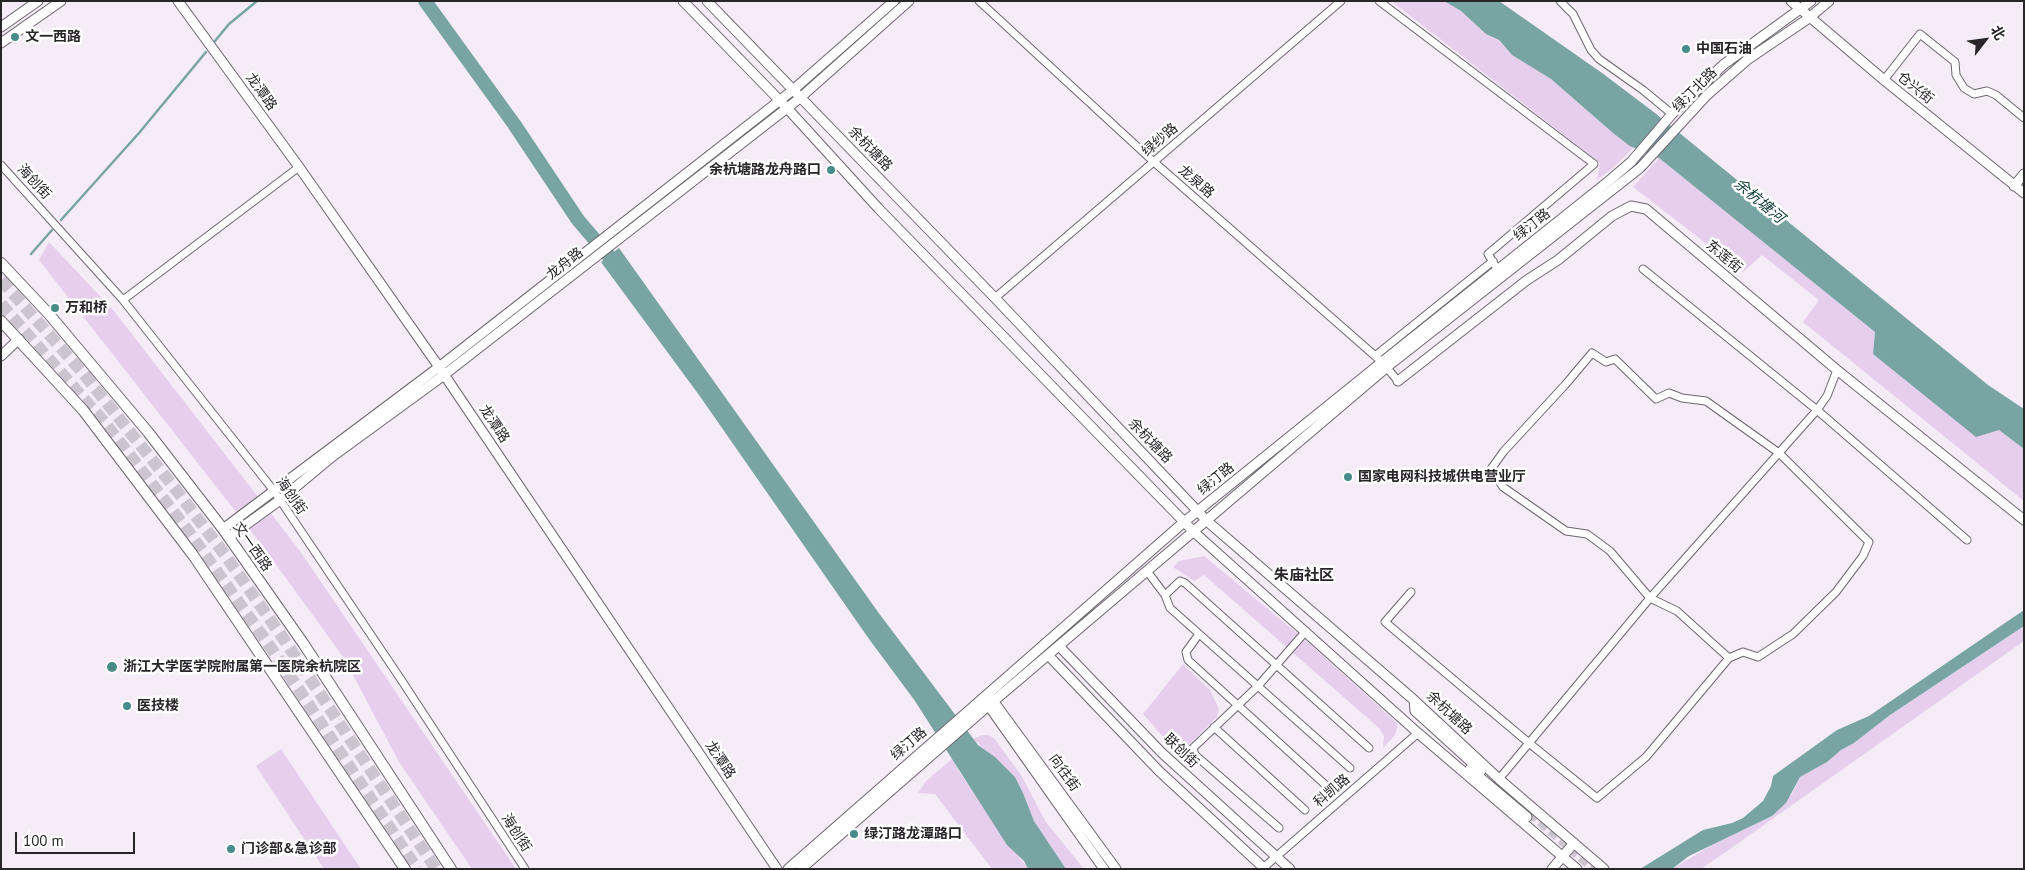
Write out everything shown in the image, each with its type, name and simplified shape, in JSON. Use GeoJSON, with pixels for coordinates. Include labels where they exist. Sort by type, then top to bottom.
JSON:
{"type":"FeatureCollection","features":[{"type":"Feature","properties":{"kind":"main road","name":"文一西路"},"geometry":{"type":"LineString","coordinates":[[1,263],[48,313],[142,425],[226,533],[303,643],[451,869]]}},
{"type":"Feature","properties":{"kind":"main road"},"geometry":{"type":"LineString","coordinates":[[1,321],[83,410],[193,555],[406,869]]}},
{"type":"Feature","properties":{"kind":"street"},"geometry":{"type":"LineString","coordinates":[[1,27],[38,1]]}},
{"type":"Feature","properties":{"kind":"street"},"geometry":{"type":"LineString","coordinates":[[1,43],[61,1]]}},
{"type":"Feature","properties":{"kind":"street","name":"龙潭路"},"geometry":{"type":"LineString","coordinates":[[178,1],[299,168],[444,375],[777,869]]}},
{"type":"Feature","properties":{"kind":"street"},"geometry":{"type":"LineString","coordinates":[[682,1],[780,100],[879,209],[1194,532],[1418,733],[1575,868],[1586,853]]}},
{"type":"Feature","properties":{"kind":"street","name":"余杭塘路"},"geometry":{"type":"LineString","coordinates":[[707,1],[1198,511],[1414,700],[1499,779],[1604,869]]}},
{"type":"Feature","properties":{"kind":"street","name":"龙舟路"},"geometry":{"type":"LineString","coordinates":[[226,533],[274,491],[438,367],[793,90],[894,1]]}},
{"type":"Feature","properties":{"kind":"street","name":"龙舟路"},"geometry":{"type":"LineString","coordinates":[[226,533],[280,500],[333,456],[444,375],[623,237],[800,98],[909,1]]}},
{"type":"Feature","properties":{"kind":"street","name":"龙泉路"},"geometry":{"type":"LineString","coordinates":[[978,1],[1154,162],[1381,362],[1398,382]]}},
{"type":"Feature","properties":{"kind":"street","name":"绿纱路"},"geometry":{"type":"LineString","coordinates":[[994,298],[1341,1]]}},
{"type":"Feature","properties":{"kind":"street"},"geometry":{"type":"LineString","coordinates":[[1379,1],[1594,164],[1488,254],[1498,270]]}},
{"type":"Feature","properties":{"kind":"street"},"geometry":{"type":"LineString","coordinates":[[1560,1],[1573,14],[1591,50],[1600,59],[1644,90],[1670,117]]}},
{"type":"Feature","properties":{"kind":"street","name":"仓兴街"},"geometry":{"type":"LineString","coordinates":[[1791,1],[1884,80],[2024,193]]}},
{"type":"Feature","properties":{"kind":"street","name":"绿汀北路"},"geometry":{"type":"LineString","coordinates":[[1670,117],[1723,65],[1811,1]]}},
{"type":"Feature","properties":{"kind":"street","name":"绿汀北路"},"geometry":{"type":"LineString","coordinates":[[1678,127],[1707,95],[1747,60],[1809,18],[1829,1]]}},
{"type":"Feature","properties":{"kind":"street"},"geometry":{"type":"LineString","coordinates":[[1884,80],[1920,34],[1955,62],[1956,75],[1964,88],[1974,94],[1987,91],[1996,95],[2024,118]]}},
{"type":"Feature","properties":{"kind":"street","name":"绿汀路"},"geometry":{"type":"LineString","coordinates":[[801,869],[968,725],[989,700],[1184,522],[1631,162],[1670,117]]}},
{"type":"Feature","properties":{"kind":"street","name":"绿汀路"},"geometry":{"type":"LineString","coordinates":[[788,869],[962,716],[989,700],[1048,655],[1194,532],[1381,362],[1640,168],[1678,127]]}},
{"type":"Feature","properties":{"kind":"street","name":"海创街"},"geometry":{"type":"LineString","coordinates":[[1,165],[123,300],[274,491],[402,680],[525,869]]}},
{"type":"Feature","properties":{"kind":"street"},"geometry":{"type":"LineString","coordinates":[[123,300],[299,168]]}},
{"type":"Feature","properties":{"kind":"street"},"geometry":{"type":"LineString","coordinates":[[2014,186],[2024,174]]}},
{"type":"Feature","properties":{"kind":"street","name":"东莲街"},"geometry":{"type":"LineString","coordinates":[[1398,382],[1527,280],[1558,260],[1612,216],[1630,206],[1646,209],[1836,370],[2024,520]]}},
{"type":"Feature","properties":{"kind":"street"},"geometry":{"type":"LineString","coordinates":[[1381,362],[1492,261]]}},
{"type":"Feature","properties":{"kind":"street"},"geometry":{"type":"LineString","coordinates":[[1643,269],[1817,410],[1967,540]]}},
{"type":"Feature","properties":{"kind":"street"},"geometry":{"type":"LineString","coordinates":[[1,356],[19,339]]}},
{"type":"Feature","properties":{"kind":"street"},"geometry":{"type":"LineString","coordinates":[[1411,592],[1385,622],[1529,744],[1597,798],[1646,757],[1729,658],[1743,652],[1758,657],[1794,634],[1836,592],[1863,556],[1869,542],[1779,453],[1706,401],[1682,398],[1669,393],[1656,399],[1615,359],[1606,362],[1592,353],[1504,451],[1491,469],[1503,487],[1566,532],[1587,534],[1610,550],[1650,598],[1677,611],[1729,658]]}},
{"type":"Feature","properties":{"kind":"street"},"geometry":{"type":"LineString","coordinates":[[1499,779],[1650,598],[1817,410],[1827,396],[1836,370]]}},
{"type":"Feature","properties":{"kind":"street"},"geometry":{"type":"LineString","coordinates":[[1147,571],[1165,595],[1170,608],[1350,768]]}},
{"type":"Feature","properties":{"kind":"street"},"geometry":{"type":"LineString","coordinates":[[1165,595],[1180,581],[1185,583],[1369,748]]}},
{"type":"Feature","properties":{"kind":"street"},"geometry":{"type":"LineString","coordinates":[[1279,828],[1195,755],[1193,748],[1258,686],[1306,631]]}},
{"type":"Feature","properties":{"kind":"street"},"geometry":{"type":"LineString","coordinates":[[1199,634],[1186,652],[1188,660],[1330,790]]}},
{"type":"Feature","properties":{"kind":"street","name":"联创街"},"geometry":{"type":"LineString","coordinates":[[1059,646],[1162,753],[1290,869]]}},
{"type":"Feature","properties":{"kind":"street","name":"联创街"},"geometry":{"type":"LineString","coordinates":[[1048,655],[1159,771],[1264,868]]}},
{"type":"Feature","properties":{"kind":"street","name":"向往街"},"geometry":{"type":"LineString","coordinates":[[989,700],[1104,869]]}},
{"type":"Feature","properties":{"kind":"street","name":"向往街"},"geometry":{"type":"LineString","coordinates":[[989,700],[1116,869]]}},
{"type":"Feature","properties":{"kind":"street"},"geometry":{"type":"LineString","coordinates":[[1395,711],[1409,718],[1528,815],[1415,711],[1414,700]]}},
{"type":"Feature","properties":{"kind":"street"},"geometry":{"type":"LineString","coordinates":[[1214,727],[1305,810]]}},
{"type":"Feature","properties":{"kind":"street","name":"科凯路"},"geometry":{"type":"LineString","coordinates":[[1264,868],[1418,733]]}},
{"type":"Feature","properties":{"kind":"street"},"geometry":{"type":"LineString","coordinates":[[1552,869],[1574,844]]}},
{"type":"Feature","properties":{"kind":"shaded area"},"geometry":{"type":"Polygon","coordinates":[[[1391,1],[1444,1],[1461,11],[1486,34],[1498,40],[1512,55],[1551,79],[1613,133],[1634,147],[1613,168],[1597,180],[1600,163],[1391,1]]]}},
{"type":"Feature","properties":{"kind":"shaded area"},"geometry":{"type":"Polygon","coordinates":[[[1659,158],[1875,332],[1873,354],[1999,430],[2024,449],[2024,501],[1803,322],[1819,300],[1762,255],[1743,272],[1633,187],[1659,158]]]}},
{"type":"Feature","properties":{"kind":"shaded area"},"geometry":{"type":"Polygon","coordinates":[[[49,242],[114,311],[300,551],[516,869],[472,869],[399,762],[344,658],[261,544],[39,260],[49,242]]]}},
{"type":"Feature","properties":{"kind":"shaded area"},"geometry":{"type":"Polygon","coordinates":[[[1204,556],[1309,643],[1398,724],[1395,735],[1383,748],[1384,736],[1379,728],[1204,575],[1194,581],[1173,567],[1179,561],[1204,556]]]}},
{"type":"Feature","properties":{"kind":"shaded area"},"geometry":{"type":"Polygon","coordinates":[[[2024,626],[2024,641],[1730,849],[1701,869],[1672,869],[1714,844],[1772,816],[1792,794],[1800,777],[1827,762],[1890,715],[2024,626]]]}},
{"type":"Feature","properties":{"kind":"shaded area"},"geometry":{"type":"Polygon","coordinates":[[[1183,664],[1210,690],[1219,709],[1217,717],[1179,755],[1143,714],[1183,664]]]}},
{"type":"Feature","properties":{"kind":"shaded area"},"geometry":{"type":"Polygon","coordinates":[[[982,735],[994,738],[1021,775],[1046,822],[1084,869],[1066,869],[1034,821],[1015,777],[973,739],[982,735]]]}},
{"type":"Feature","properties":{"kind":"shaded area"},"geometry":{"type":"Polygon","coordinates":[[[281,749],[361,869],[324,869],[256,766],[281,749]]]}},
{"type":"Feature","properties":{"kind":"shaded area"},"geometry":{"type":"Polygon","coordinates":[[[953,758],[958,770],[1028,869],[992,869],[935,794],[918,793],[926,781],[953,758]]]}},
{"type":"Feature","properties":{"kind":"water","name":"余杭塘河"},"geometry":{"type":"Polygon","coordinates":[[[1444,1],[1499,1],[1602,73],[1655,113],[1988,385],[2024,409],[2024,449],[1999,430],[1976,437],[1873,354],[1875,332],[1659,158],[1630,146],[1551,79],[1512,55],[1499,40],[1486,34],[1461,11],[1444,1]]]}},
{"type":"Feature","properties":{"kind":"water"},"geometry":{"type":"Polygon","coordinates":[[[619,248],[878,612],[978,745],[995,757],[1015,777],[1034,821],[1066,869],[1028,869],[1024,861],[1007,845],[915,701],[869,639],[699,395],[601,262],[619,248]]]}},
{"type":"Feature","properties":{"kind":"water"},"geometry":{"type":"Polygon","coordinates":[[[2024,610],[2024,626],[1890,715],[1827,762],[1800,777],[1786,803],[1772,816],[1689,856],[1672,869],[1640,869],[1703,830],[1732,823],[1743,818],[1763,801],[1771,786],[1773,776],[1837,730],[1869,716],[2024,610]]]}},
{"type":"Feature","properties":{"kind":"waterway"},"geometry":{"type":"LineString","coordinates":[[215,41],[229,24],[257,1]]}},
{"type":"Feature","properties":{"kind":"waterway"},"geometry":{"type":"LineString","coordinates":[[425,1],[514,124],[578,220],[620,269]]}},
{"type":"Feature","properties":{"kind":"waterway"},"geometry":{"type":"LineString","coordinates":[[61,220],[139,133],[206,52]]}},
{"type":"Feature","properties":{"kind":"waterway"},"geometry":{"type":"LineString","coordinates":[[31,254],[52,230]]}},
{"type":"Feature","properties":{"kind":"tunnel"},"geometry":{"type":"LineString","coordinates":[[1,280],[83,373],[177,491],[225,555],[285,641],[436,869]]}},
{"type":"Feature","properties":{"kind":"tunnel"},"geometry":{"type":"LineString","coordinates":[[1,304],[105,423],[186,528],[276,655],[417,869]]}},
{"type":"Feature","properties":{"kind":"tunnel"},"geometry":{"type":"LineString","coordinates":[[1530,813],[1594,869]]}},
{"type":"Feature","properties":{"kind":"place","name":"文一西路"},"geometry":{"type":"Point","coordinates":[15,37]}},
{"type":"Feature","properties":{"kind":"place","name":"中国石油"},"geometry":{"type":"Point","coordinates":[1686,49]}},
{"type":"Feature","properties":{"kind":"place","name":"余杭塘路龙舟路口"},"geometry":{"type":"Point","coordinates":[831,170]}},
{"type":"Feature","properties":{"kind":"place","name":"万和桥"},"geometry":{"type":"Point","coordinates":[55,308]}},
{"type":"Feature","properties":{"kind":"place","name":"国家电网科技城供电营业厅"},"geometry":{"type":"Point","coordinates":[1348,477]}},
{"type":"Feature","properties":{"kind":"place","name":"浙江大学医学院附属第一医院余杭院区"},"geometry":{"type":"Point","coordinates":[112,667]}},
{"type":"Feature","properties":{"kind":"place","name":"医技楼"},"geometry":{"type":"Point","coordinates":[127,706]}},
{"type":"Feature","properties":{"kind":"place","name":"绿汀路龙潭路口"},"geometry":{"type":"Point","coordinates":[854,834]}},
{"type":"Feature","properties":{"kind":"place","name":"门诊部&急诊部"},"geometry":{"type":"Point","coordinates":[231,849]}},
{"type":"Feature","properties":{"kind":"district","name":"朱庙社区"},"geometry":{"type":"Point","coordinates":[1304,576]}}]}
